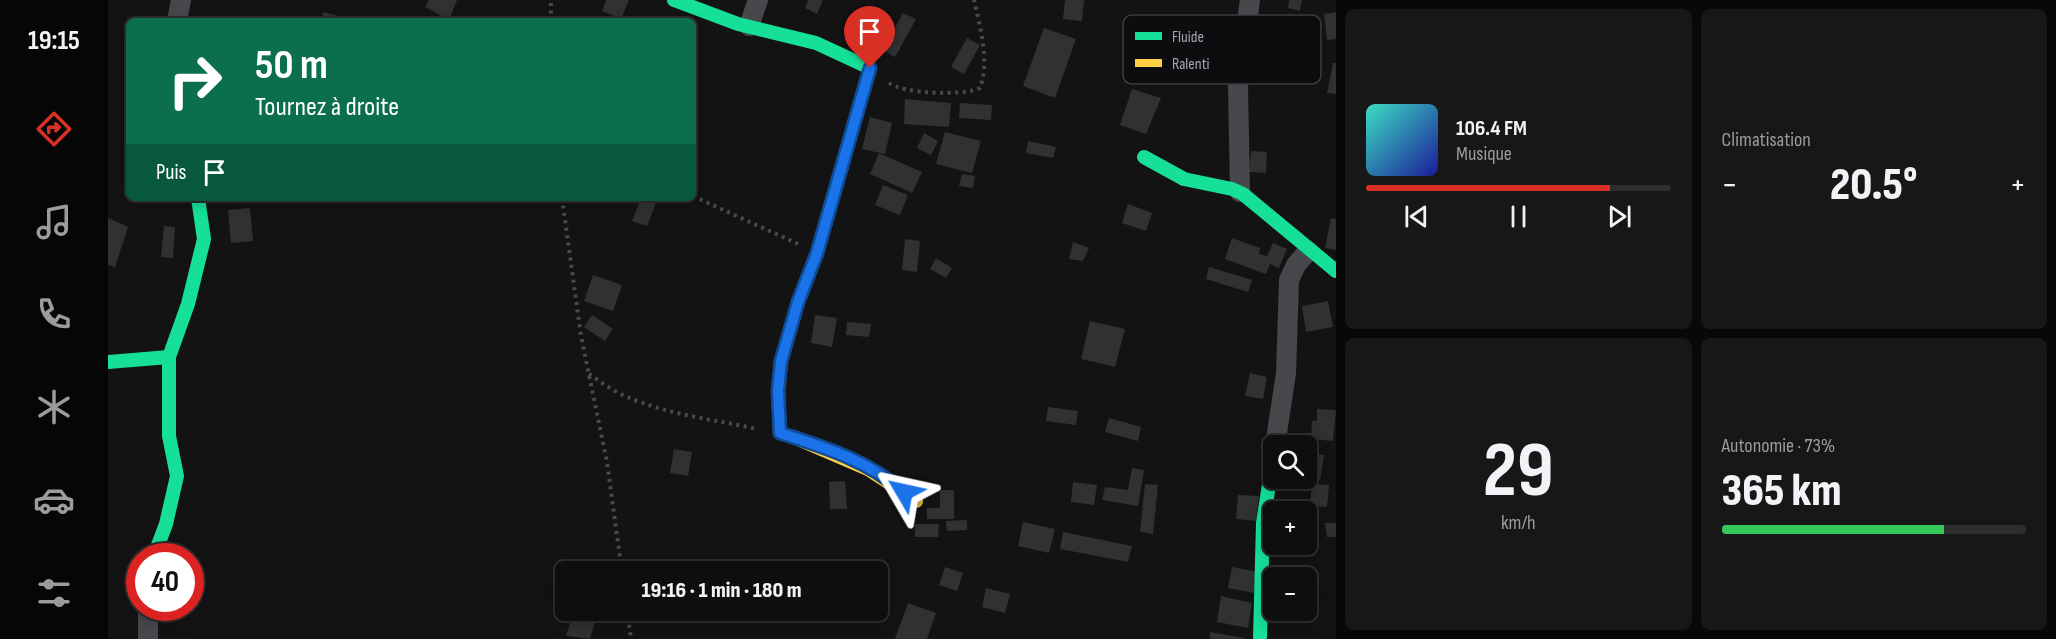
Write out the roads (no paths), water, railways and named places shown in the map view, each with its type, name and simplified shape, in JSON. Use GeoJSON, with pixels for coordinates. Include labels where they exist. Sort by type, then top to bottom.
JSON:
{"type":"FeatureCollection","features":[{"type":"Feature","properties":{"kind":"street"},"geometry":{"type":"LineString","coordinates":[[178,18],[181,0]]}},
{"type":"Feature","properties":{"kind":"street"},"geometry":{"type":"LineString","coordinates":[[674,0],[697,10],[749,26],[816,43],[870,68],[817,253],[798,302],[781,361],[778,391],[780,433],[826,447],[866,466],[893,482],[916,501]]}},
{"type":"Feature","properties":{"kind":"street"},"geometry":{"type":"LineString","coordinates":[[749,26],[758,0]]}},
{"type":"Feature","properties":{"kind":"street"},"geometry":{"type":"LineString","coordinates":[[1248,15],[1250,0]]}},
{"type":"Feature","properties":{"kind":"street"},"geometry":{"type":"LineString","coordinates":[[1238,84],[1240,192]]}},
{"type":"Feature","properties":{"kind":"street"},"geometry":{"type":"LineString","coordinates":[[1144,157],[1173,175],[1189,181],[1240,192],[1278,221],[1308,251],[1336,271]]}},
{"type":"Feature","properties":{"kind":"street"},"geometry":{"type":"LineString","coordinates":[[158,543],[166,524],[177,476],[169,436],[169,357],[188,304],[204,239],[198,201]]}},
{"type":"Feature","properties":{"kind":"street"},"geometry":{"type":"LineString","coordinates":[[1277,435],[1287,373],[1289,280],[1296,265],[1308,251]]}},
{"type":"Feature","properties":{"kind":"street"},"geometry":{"type":"LineString","coordinates":[[108,362],[169,357]]}},
{"type":"Feature","properties":{"kind":"street"},"geometry":{"type":"LineString","coordinates":[[1260,639],[1263,523],[1268,489]]}},
{"type":"Feature","properties":{"kind":"street"},"geometry":{"type":"LineString","coordinates":[[148,621],[148,639]]}}]}
